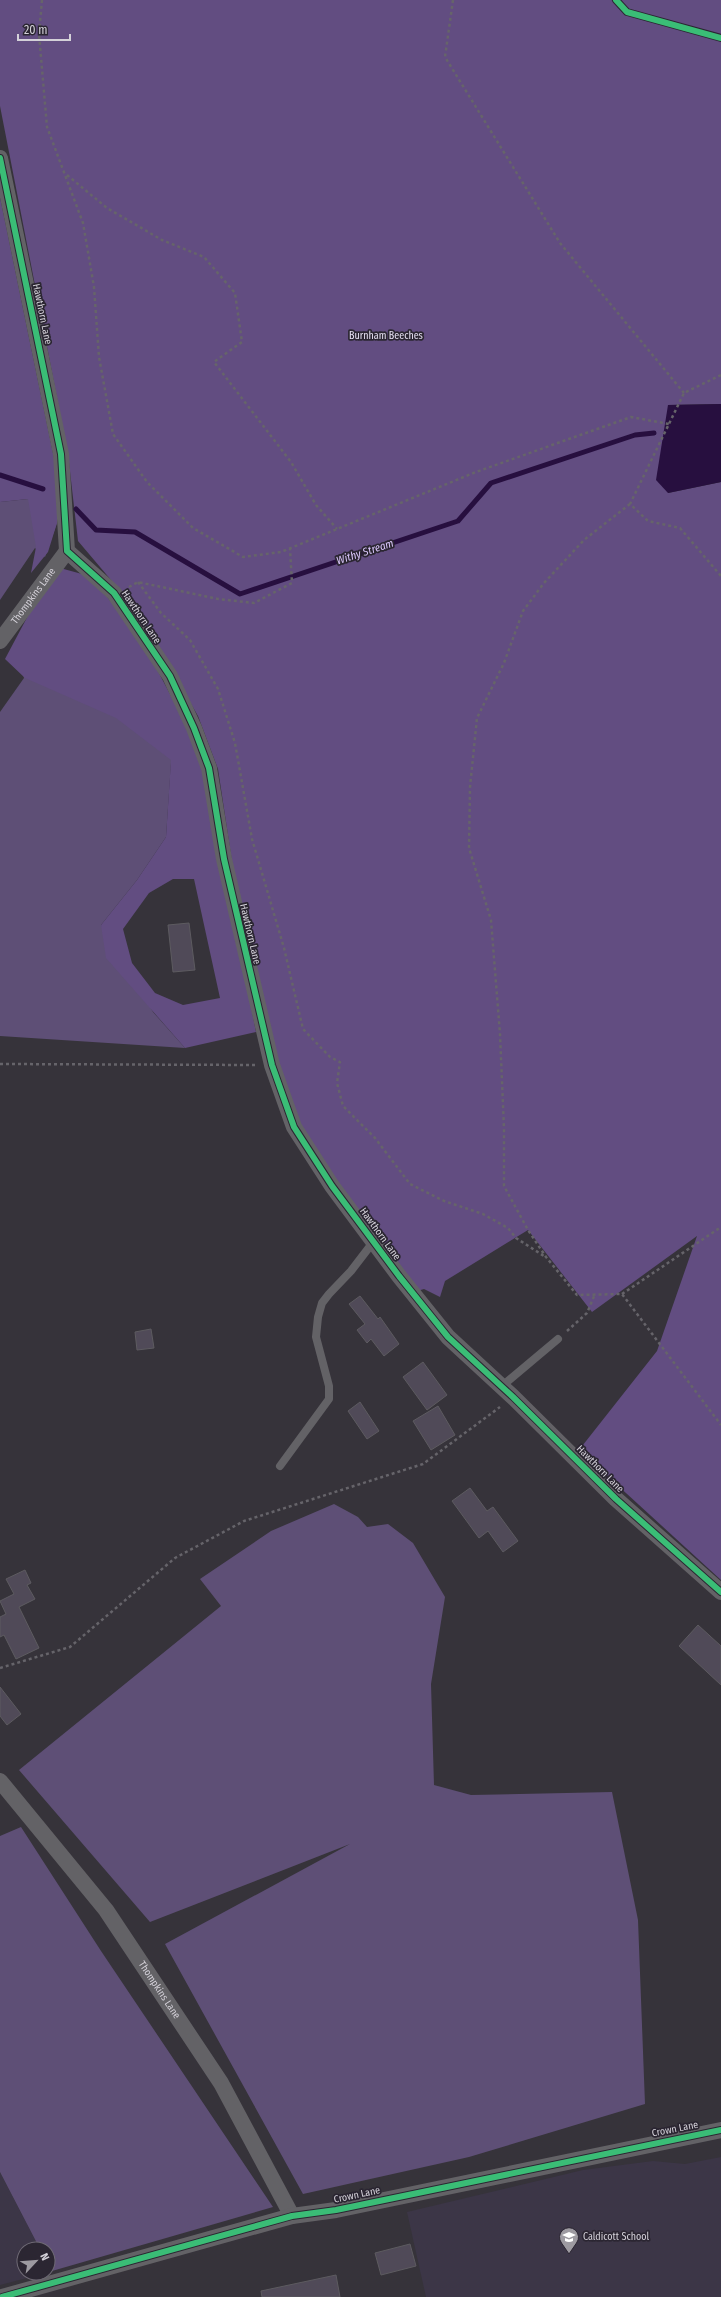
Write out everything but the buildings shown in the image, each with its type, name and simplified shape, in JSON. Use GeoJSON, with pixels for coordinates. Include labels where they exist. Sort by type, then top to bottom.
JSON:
{"type":"FeatureCollection","features":[{"type":"Feature","properties":{"kind":"street","name":"Hawthorn Lane"},"geometry":{"type":"LineString","coordinates":[[0,158],[62,454],[67,551],[114,593],[170,676],[194,728],[209,768],[224,859],[272,1065],[294,1127],[332,1186],[399,1276],[448,1337],[502,1386],[616,1499],[719,1588]]}},
{"type":"Feature","properties":{"kind":"street","name":"Thompkins Lane"},"geometry":{"type":"LineString","coordinates":[[0,641],[67,551]]}},
{"type":"Feature","properties":{"kind":"street","name":"Thompkins Lane"},"geometry":{"type":"LineString","coordinates":[[0,1781],[114,1923],[221,2083],[292,2216]]}},
{"type":"Feature","properties":{"kind":"street","name":"Crown Lane"},"geometry":{"type":"LineString","coordinates":[[2,2297],[292,2216],[336,2210],[721,2130]]}},
{"type":"Feature","properties":{"kind":"lane"},"geometry":{"type":"LineString","coordinates":[[280,1466],[329,1399],[329,1386],[316,1337],[317,1322],[322,1303],[374,1241]]}},
{"type":"Feature","properties":{"kind":"lane"},"geometry":{"type":"LineString","coordinates":[[502,1386],[558,1339]]}},
{"type":"Feature","properties":{"kind":"path"},"geometry":{"type":"LineString","coordinates":[[42,0],[39,34],[47,127],[66,174],[83,223],[94,287],[99,357],[113,434],[146,482],[193,528],[243,557],[281,552],[476,472],[631,417],[669,424]]}},
{"type":"Feature","properties":{"kind":"path"},"geometry":{"type":"LineString","coordinates":[[452,0],[445,57],[560,243],[684,393]]}},
{"type":"Feature","properties":{"kind":"path"},"geometry":{"type":"LineString","coordinates":[[66,174],[114,212],[162,240],[204,257],[235,293],[242,342],[214,362],[291,462],[316,505],[337,529]]}},
{"type":"Feature","properties":{"kind":"path"},"geometry":{"type":"LineString","coordinates":[[721,375],[684,393],[630,504],[584,540],[544,583],[523,611],[504,663],[477,718],[470,787],[469,848],[491,920],[504,1129],[504,1186],[528,1230],[546,1257],[577,1295],[622,1294],[721,1228]]}},
{"type":"Feature","properties":{"kind":"path"},"geometry":{"type":"LineString","coordinates":[[630,504],[648,521],[680,528],[721,576]]}},
{"type":"Feature","properties":{"kind":"path"},"geometry":{"type":"LineString","coordinates":[[114,593],[138,582],[218,599],[254,603],[292,583],[293,578],[290,549]]}},
{"type":"Feature","properties":{"kind":"path"},"geometry":{"type":"LineString","coordinates":[[138,582],[161,613],[190,640],[218,689],[235,743],[252,839],[284,948],[303,1029],[330,1057],[340,1062],[338,1083],[344,1106],[375,1138],[410,1184],[444,1201],[483,1214],[508,1228],[516,1238],[546,1257]]}},
{"type":"Feature","properties":{"kind":"path"},"geometry":{"type":"LineString","coordinates":[[0,1064],[272,1065]]}},
{"type":"Feature","properties":{"kind":"path"},"geometry":{"type":"LineString","coordinates":[[558,1339],[586,1313],[595,1294]]}},
{"type":"Feature","properties":{"kind":"path"},"geometry":{"type":"LineString","coordinates":[[622,1294],[721,1425]]}},
{"type":"Feature","properties":{"kind":"path"},"geometry":{"type":"LineString","coordinates":[[0,1668],[70,1647],[175,1558],[244,1521],[422,1464],[513,1397]]}},
{"type":"Feature","properties":{"kind":"shaded area"},"geometry":{"type":"Polygon","coordinates":[[[0,198],[24,316],[57,523],[45,557],[35,548],[0,600],[0,502],[28,499],[0,198]]]}},
{"type":"Feature","properties":{"kind":"shaded area"},"geometry":{"type":"Polygon","coordinates":[[[721,404],[721,482],[668,493],[656,480],[668,405],[721,404]]]}},
{"type":"Feature","properties":{"kind":"shaded area"},"geometry":{"type":"Polygon","coordinates":[[[21,666],[191,734],[171,763],[166,837],[137,880],[101,925],[153,1012],[185,1048],[0,1036],[0,712],[24,678],[21,666]]]}},
{"type":"Feature","properties":{"kind":"shaded area"},"geometry":{"type":"Polygon","coordinates":[[[334,1504],[358,1517],[367,1527],[388,1524],[413,1543],[445,1597],[431,1684],[434,1785],[471,1795],[612,1792],[638,1920],[645,2104],[469,2157],[303,2194],[165,1944],[350,1844],[150,1922],[19,1770],[221,1606],[200,1579],[271,1531],[334,1504]]]}},
{"type":"Feature","properties":{"kind":"shaded area"},"geometry":{"type":"Polygon","coordinates":[[[21,1827],[101,1951],[273,2207],[56,2270],[56,2241],[36,2241],[0,2172],[0,1836],[21,1827]]]}},
{"type":"Feature","properties":{"kind":"shaded area","name":"Caldicott School"},"geometry":{"type":"Polygon","coordinates":[[[721,2157],[721,2297],[426,2297],[407,2212],[583,2170],[653,2161],[685,2164],[721,2157]]]}},
{"type":"Feature","properties":{"kind":"shaded area"},"geometry":{"type":"Polygon","coordinates":[[[0,2172],[36,2241],[16,2241],[16,2281],[0,2285],[0,2172]]]}},
{"type":"Feature","properties":{"kind":"green space","name":"Burnham Beeches"},"geometry":{"type":"Polygon","coordinates":[[[0,0],[721,0],[721,404],[668,405],[668,493],[721,482],[721,1580],[579,1450],[657,1351],[697,1236],[592,1312],[528,1230],[445,1281],[440,1297],[424,1289],[417,1291],[309,1147],[276,1059],[233,868],[218,769],[198,716],[139,613],[78,541],[68,454],[0,106],[0,0]]]}},
{"type":"Feature","properties":{"kind":"green space"},"geometry":{"type":"Polygon","coordinates":[[[0,198],[60,487],[57,523],[48,552],[31,573],[36,547],[28,499],[0,502],[0,198]]]}},
{"type":"Feature","properties":{"kind":"green space"},"geometry":{"type":"Polygon","coordinates":[[[60,568],[82,574],[100,588],[142,641],[191,734],[205,776],[256,1032],[185,1048],[106,958],[101,925],[137,880],[166,837],[171,760],[116,718],[25,678],[5,659],[31,610],[60,568]],[[173,879],[149,893],[123,929],[132,963],[155,993],[183,1005],[220,998],[194,879],[173,879]]]}},
{"type":"Feature","properties":{"kind":"waterway","name":"Withy Stream"},"geometry":{"type":"LineString","coordinates":[[76,509],[96,530],[135,532],[240,594],[458,521],[491,483],[635,435],[654,433]]}},
{"type":"Feature","properties":{"kind":"waterway","name":"Withy Stream"},"geometry":{"type":"LineString","coordinates":[[0,475],[43,489]]}},
{"type":"Feature","properties":{"kind":"cycle path"},"geometry":{"type":"LineString","coordinates":[[616,0],[627,12],[721,38]]}},
{"type":"Feature","properties":{"kind":"cycle path"},"geometry":{"type":"LineString","coordinates":[[0,158],[61,454],[67,551],[114,593],[170,676],[194,728],[209,768],[224,859],[272,1065],[294,1127],[332,1186],[399,1276],[448,1337],[513,1397],[616,1499],[721,1592]]}},
{"type":"Feature","properties":{"kind":"cycle path"},"geometry":{"type":"LineString","coordinates":[[2,2297],[292,2216],[336,2210],[721,2130]]}},
{"type":"Feature","properties":{"kind":"place","name":"Caldicott School"},"geometry":{"type":"Point","coordinates":[569,2254]}}]}
